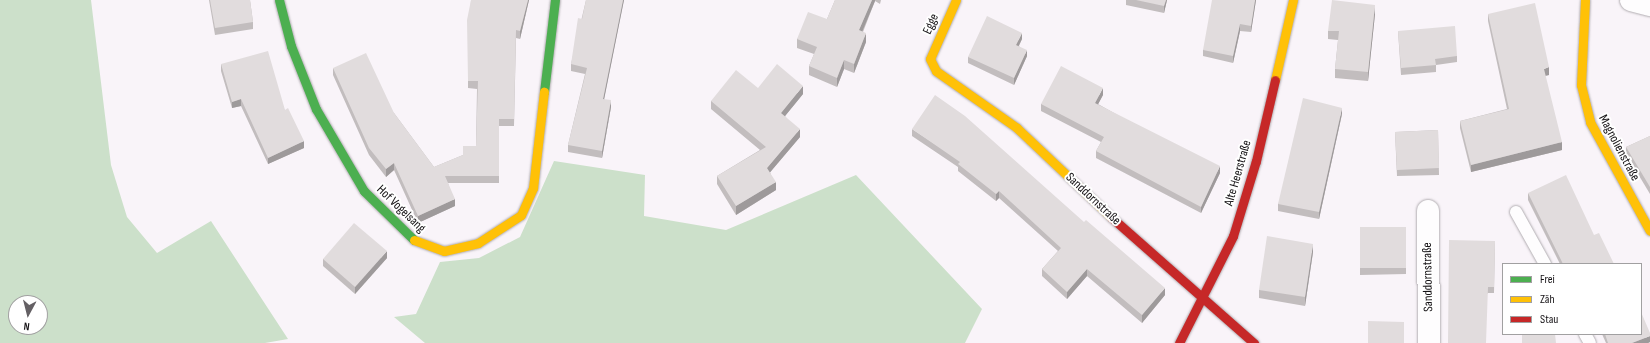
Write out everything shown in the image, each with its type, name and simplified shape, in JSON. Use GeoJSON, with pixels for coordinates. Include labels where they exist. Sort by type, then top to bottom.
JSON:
{"type":"FeatureCollection","features":[{"type":"Feature","properties":{"kind":"street","name":"Hof Vogelsang"},"geometry":{"type":"LineString","coordinates":[[279,0],[292,46],[316,109],[364,191],[408,237],[424,247],[444,251],[478,243],[506,228],[521,215],[533,188],[555,0]]}},
{"type":"Feature","properties":{"kind":"street","name":"Egge"},"geometry":{"type":"LineString","coordinates":[[930,58],[956,0]]}},
{"type":"Feature","properties":{"kind":"street","name":"Alte Heerstraße"},"geometry":{"type":"LineString","coordinates":[[1179,343],[1204,298],[1232,236],[1256,161],[1293,0]]}},
{"type":"Feature","properties":{"kind":"street","name":"Magnolienstraße"},"geometry":{"type":"LineString","coordinates":[[1585,0],[1581,85],[1590,122],[1650,231]]}},
{"type":"Feature","properties":{"kind":"street"},"geometry":{"type":"LineString","coordinates":[[1631,0],[1650,5]]}},
{"type":"Feature","properties":{"kind":"street","name":"Sanddornstraße"},"geometry":{"type":"LineString","coordinates":[[930,58],[936,71],[1017,128],[1254,343]]}},
{"type":"Feature","properties":{"kind":"street","name":"Sanddornstraße"},"geometry":{"type":"LineString","coordinates":[[1428,211],[1429,343]]}},
{"type":"Feature","properties":{"kind":"lane"},"geometry":{"type":"LineString","coordinates":[[1516,212],[1544,263]]}},
{"type":"Feature","properties":{"kind":"green space"},"geometry":{"type":"Polygon","coordinates":[[[0,0],[91,0],[111,165],[127,217],[157,253],[211,221],[288,339],[265,343],[0,343],[0,0]]]}},
{"type":"Feature","properties":{"kind":"green space"},"geometry":{"type":"Polygon","coordinates":[[[554,161],[645,175],[644,216],[726,230],[856,175],[982,309],[965,343],[425,343],[394,317],[416,314],[440,262],[479,258],[520,237],[554,161]]]}},
{"type":"Feature","properties":{"kind":"building"},"geometry":{"type":"Polygon","coordinates":[[[210,0],[250,0],[253,22],[215,28],[210,0]]]}},
{"type":"Feature","properties":{"kind":"building"},"geometry":{"type":"Polygon","coordinates":[[[471,0],[528,0],[520,31],[516,30],[514,119],[499,119],[499,176],[445,176],[455,199],[418,216],[394,163],[386,169],[369,148],[333,68],[366,53],[394,113],[434,167],[463,155],[463,146],[476,146],[478,81],[468,81],[467,20],[471,0]]]}},
{"type":"Feature","properties":{"kind":"building"},"geometry":{"type":"Polygon","coordinates":[[[586,0],[623,0],[603,99],[611,100],[602,151],[568,145],[587,68],[571,64],[578,18],[582,19],[586,0]]]}},
{"type":"Feature","properties":{"kind":"building"},"geometry":{"type":"Polygon","coordinates":[[[835,0],[872,0],[859,30],[866,33],[854,64],[844,60],[837,78],[809,66],[817,47],[797,39],[808,12],[827,19],[835,0]]]}},
{"type":"Feature","properties":{"kind":"building"},"geometry":{"type":"Polygon","coordinates":[[[1136,0],[1166,0],[1164,6],[1136,0]]]}},
{"type":"Feature","properties":{"kind":"building"},"geometry":{"type":"Polygon","coordinates":[[[1212,0],[1255,0],[1251,26],[1240,24],[1233,56],[1203,50],[1212,0]]]}},
{"type":"Feature","properties":{"kind":"building"},"geometry":{"type":"Polygon","coordinates":[[[1332,0],[1375,5],[1368,72],[1335,69],[1339,31],[1328,31],[1332,0]]]}},
{"type":"Feature","properties":{"kind":"building"},"geometry":{"type":"Polygon","coordinates":[[[1535,3],[1549,67],[1544,69],[1562,142],[1471,165],[1460,121],[1509,109],[1488,14],[1535,3]]]}},
{"type":"Feature","properties":{"kind":"building"},"geometry":{"type":"Polygon","coordinates":[[[987,16],[1022,33],[1016,45],[1027,50],[1014,78],[968,57],[987,16]]]}},
{"type":"Feature","properties":{"kind":"building"},"geometry":{"type":"Polygon","coordinates":[[[1455,26],[1457,56],[1435,59],[1436,65],[1401,68],[1398,31],[1455,26]]]}},
{"type":"Feature","properties":{"kind":"building"},"geometry":{"type":"Polygon","coordinates":[[[268,51],[285,110],[288,108],[304,141],[268,158],[241,99],[232,102],[221,64],[268,51]]]}},
{"type":"Feature","properties":{"kind":"building"},"geometry":{"type":"Polygon","coordinates":[[[777,64],[803,86],[781,113],[800,129],[767,168],[776,182],[736,206],[717,176],[766,147],[711,101],[736,70],[758,88],[777,64]]]}},
{"type":"Feature","properties":{"kind":"building"},"geometry":{"type":"Polygon","coordinates":[[[1061,66],[1103,88],[1095,103],[1220,166],[1201,207],[1096,151],[1104,137],[1041,104],[1061,66]]]}},
{"type":"Feature","properties":{"kind":"building"},"geometry":{"type":"Polygon","coordinates":[[[935,95],[965,116],[1084,222],[1086,220],[1165,288],[1142,315],[1087,269],[1067,292],[1042,269],[1061,248],[999,191],[996,194],[958,164],[960,162],[912,129],[935,95]]]}},
{"type":"Feature","properties":{"kind":"building"},"geometry":{"type":"Polygon","coordinates":[[[1303,98],[1342,108],[1319,212],[1278,204],[1303,98]]]}},
{"type":"Feature","properties":{"kind":"building"},"geometry":{"type":"Polygon","coordinates":[[[1438,130],[1439,168],[1397,170],[1395,132],[1438,130]]]}},
{"type":"Feature","properties":{"kind":"building"},"geometry":{"type":"Polygon","coordinates":[[[1650,136],[1650,187],[1626,147],[1650,136]]]}},
{"type":"Feature","properties":{"kind":"building"},"geometry":{"type":"Polygon","coordinates":[[[1566,175],[1594,235],[1599,233],[1614,263],[1563,263],[1528,193],[1566,175]]]}},
{"type":"Feature","properties":{"kind":"building"},"geometry":{"type":"Polygon","coordinates":[[[354,223],[387,251],[355,287],[323,259],[354,223]]]}},
{"type":"Feature","properties":{"kind":"building"},"geometry":{"type":"Polygon","coordinates":[[[1360,227],[1406,227],[1406,268],[1360,268],[1360,227]]]}},
{"type":"Feature","properties":{"kind":"building"},"geometry":{"type":"Polygon","coordinates":[[[1267,236],[1313,244],[1305,297],[1259,290],[1267,236]]]}},
{"type":"Feature","properties":{"kind":"building"},"geometry":{"type":"Polygon","coordinates":[[[1449,240],[1495,241],[1494,287],[1488,287],[1486,343],[1448,343],[1449,240]]]}},
{"type":"Feature","properties":{"kind":"building"},"geometry":{"type":"Polygon","coordinates":[[[1642,314],[1650,336],[1632,343],[1608,343],[1605,335],[1642,335],[1642,314]]]}},
{"type":"Feature","properties":{"kind":"building"},"geometry":{"type":"Polygon","coordinates":[[[1368,321],[1404,322],[1404,343],[1368,343],[1368,321]]]}},
{"type":"Feature","properties":{"kind":"building"},"geometry":{"type":"Polygon","coordinates":[[[1522,335],[1555,335],[1556,343],[1522,343],[1522,335]]]}},
{"type":"Feature","properties":{"kind":"traffic: fast"},"geometry":{"type":"LineString","coordinates":[[279,0],[291,46],[316,109],[364,191],[414,240]]}},
{"type":"Feature","properties":{"kind":"traffic: fast"},"geometry":{"type":"LineString","coordinates":[[544,92],[555,0]]}},
{"type":"Feature","properties":{"kind":"traffic: slow"},"geometry":{"type":"LineString","coordinates":[[956,0],[930,59],[936,71],[1017,128],[1111,217]]}},
{"type":"Feature","properties":{"kind":"traffic: slow"},"geometry":{"type":"LineString","coordinates":[[1275,80],[1293,0]]}},
{"type":"Feature","properties":{"kind":"traffic: slow"},"geometry":{"type":"LineString","coordinates":[[1585,0],[1581,85],[1590,122],[1650,231]]}},
{"type":"Feature","properties":{"kind":"traffic: slow"},"geometry":{"type":"LineString","coordinates":[[414,240],[444,251],[478,243],[521,215],[533,188],[544,92]]}},
{"type":"Feature","properties":{"kind":"traffic: jam"},"geometry":{"type":"LineString","coordinates":[[1179,343],[1233,236],[1256,161],[1275,80]]}},
{"type":"Feature","properties":{"kind":"traffic: jam"},"geometry":{"type":"LineString","coordinates":[[1111,217],[1254,343]]}}]}
